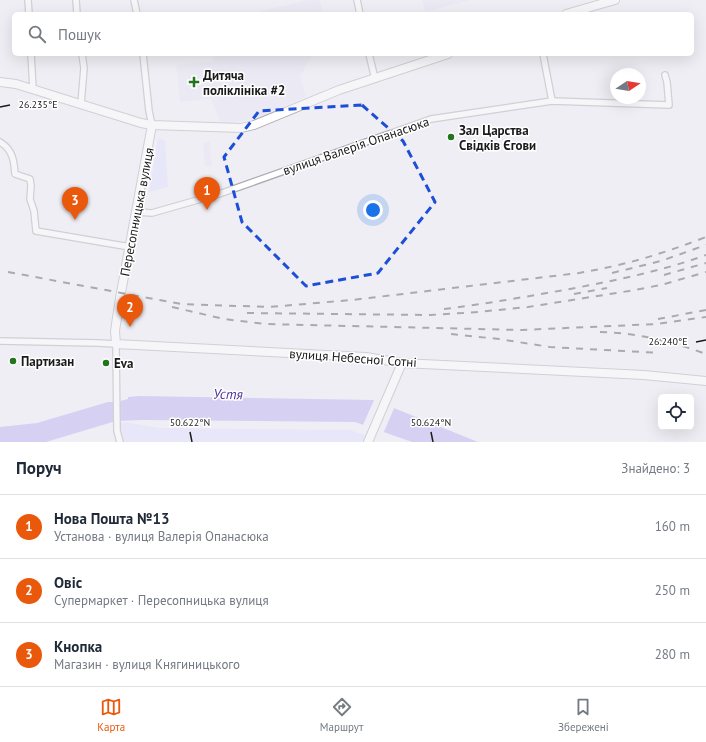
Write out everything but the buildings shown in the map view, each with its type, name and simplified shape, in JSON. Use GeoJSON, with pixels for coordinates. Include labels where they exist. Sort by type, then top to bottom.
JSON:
{"type":"FeatureCollection","features":[{"type":"Feature","properties":{"kind":"street"},"geometry":{"type":"LineString","coordinates":[[28,0],[28,12]]}},
{"type":"Feature","properties":{"kind":"street"},"geometry":{"type":"LineString","coordinates":[[76,0],[77,12]]}},
{"type":"Feature","properties":{"kind":"street"},"geometry":{"type":"LineString","coordinates":[[134,0],[137,12]]}},
{"type":"Feature","properties":{"kind":"street"},"geometry":{"type":"LineString","coordinates":[[357,0],[360,12]]}},
{"type":"Feature","properties":{"kind":"street"},"geometry":{"type":"LineString","coordinates":[[573,12],[615,0]]}},
{"type":"Feature","properties":{"kind":"street"},"geometry":{"type":"LineString","coordinates":[[31,56],[33,89]]}},
{"type":"Feature","properties":{"kind":"street"},"geometry":{"type":"LineString","coordinates":[[81,104],[84,68],[82,56]]}},
{"type":"Feature","properties":{"kind":"street","name":"Пересопницька вулиця"},"geometry":{"type":"LineString","coordinates":[[120,442],[117,431],[116,324],[152,125],[149,111],[143,56]]}},
{"type":"Feature","properties":{"kind":"street"},"geometry":{"type":"LineString","coordinates":[[369,56],[375,79]]}},
{"type":"Feature","properties":{"kind":"street"},"geometry":{"type":"LineString","coordinates":[[0,82],[16,84],[141,123],[152,125],[241,128],[254,125],[313,100],[442,56]]}},
{"type":"Feature","properties":{"kind":"street"},"geometry":{"type":"LineString","coordinates":[[543,56],[552,101]]}},
{"type":"Feature","properties":{"kind":"street","name":"вулиця Валерія Опанасюка"},"geometry":{"type":"LineString","coordinates":[[137,212],[152,214],[222,193],[431,119],[552,101],[669,105],[665,75]]}},
{"type":"Feature","properties":{"kind":"street"},"geometry":{"type":"LineString","coordinates":[[0,142],[8,148],[14,159],[15,174],[30,179],[30,199],[34,211],[36,231],[130,247]]}},
{"type":"Feature","properties":{"kind":"street","name":"вулиця Небесної Сотні"},"geometry":{"type":"LineString","coordinates":[[0,341],[116,344],[366,357],[402,363],[644,375],[706,381]]}},
{"type":"Feature","properties":{"kind":"street"},"geometry":{"type":"LineString","coordinates":[[369,440],[402,363]]}},
{"type":"Feature","properties":{"kind":"highlighted area"},"geometry":{"type":"Polygon","coordinates":[[[362,105],[403,141],[435,202],[378,273],[306,286],[242,222],[224,157],[259,111],[362,105]]]}},
{"type":"Feature","properties":{"kind":"shaded area"},"geometry":{"type":"Polygon","coordinates":[[[308,0],[320,0],[323,12],[257,12],[308,0]]]}},
{"type":"Feature","properties":{"kind":"shaded area"},"geometry":{"type":"Polygon","coordinates":[[[422,0],[471,0],[425,12],[422,0]]]}},
{"type":"Feature","properties":{"kind":"shaded area"},"geometry":{"type":"Polygon","coordinates":[[[212,56],[312,56],[300,77],[306,97],[253,119],[221,124],[211,99],[180,102],[176,65],[213,61],[212,56]]]}},
{"type":"Feature","properties":{"kind":"shaded area"},"geometry":{"type":"Polygon","coordinates":[[[158,139],[165,140],[168,187],[149,192],[158,139]]]}},
{"type":"Feature","properties":{"kind":"shaded area"},"geometry":{"type":"Polygon","coordinates":[[[210,142],[212,166],[205,166],[203,143],[210,142]]]}},
{"type":"Feature","properties":{"kind":"shaded area"},"geometry":{"type":"Polygon","coordinates":[[[128,397],[374,400],[478,442],[412,442],[355,422],[142,420],[116,421],[46,442],[0,442],[0,427],[37,423],[108,402],[116,402],[128,399],[128,397]]]}},
{"type":"Feature","properties":{"kind":"shaded area"},"geometry":{"type":"Polygon","coordinates":[[[118,422],[159,428],[350,430],[370,437],[368,442],[120,442],[118,422]]]}},
{"type":"Feature","properties":{"kind":"pier"},"geometry":{"type":"Polygon","coordinates":[[[375,398],[395,406],[383,434],[362,427],[375,398]]]}},
{"type":"Feature","properties":{"kind":"railway"},"geometry":{"type":"LineString","coordinates":[[8,272],[181,304],[269,307],[352,300],[579,273],[644,258],[706,237]]}},
{"type":"Feature","properties":{"kind":"railway"},"geometry":{"type":"LineString","coordinates":[[612,273],[661,261],[706,245]]}},
{"type":"Feature","properties":{"kind":"railway"},"geometry":{"type":"LineString","coordinates":[[444,309],[507,300],[639,275],[706,255]]}},
{"type":"Feature","properties":{"kind":"railway"},"geometry":{"type":"LineString","coordinates":[[664,275],[706,263]]}},
{"type":"Feature","properties":{"kind":"railway"},"geometry":{"type":"LineString","coordinates":[[247,313],[430,315],[478,312],[528,307],[629,291],[661,285],[706,272]]}},
{"type":"Feature","properties":{"kind":"railway"},"geometry":{"type":"LineString","coordinates":[[574,294],[607,288]]}},
{"type":"Feature","properties":{"kind":"railway"},"geometry":{"type":"LineString","coordinates":[[172,307],[224,319],[265,324],[521,330],[657,324],[706,317]]}},
{"type":"Feature","properties":{"kind":"railway"},"geometry":{"type":"LineString","coordinates":[[658,319],[706,310]]}},
{"type":"Feature","properties":{"kind":"railway"},"geometry":{"type":"LineString","coordinates":[[600,332],[654,338],[706,354]]}},
{"type":"Feature","properties":{"kind":"railway"},"geometry":{"type":"LineString","coordinates":[[451,334],[499,339],[550,347],[660,353]]}},
{"type":"Feature","properties":{"kind":"place","name":"Дитяча поліклініка #2"},"geometry":{"type":"Point","coordinates":[194,82]}},
{"type":"Feature","properties":{"kind":"place","name":"Зал Царства Свідків Єгови"},"geometry":{"type":"Point","coordinates":[451,137]}},
{"type":"Feature","properties":{"kind":"place","name":"Нова Пошта №13"},"geometry":{"type":"Point","coordinates":[207,210]}},
{"type":"Feature","properties":{"kind":"place","name":"Кнопка"},"geometry":{"type":"Point","coordinates":[75,220]}},
{"type":"Feature","properties":{"kind":"place","name":"Овіс"},"geometry":{"type":"Point","coordinates":[130,327]}},
{"type":"Feature","properties":{"kind":"place","name":"Партизан"},"geometry":{"type":"Point","coordinates":[13,361]}},
{"type":"Feature","properties":{"kind":"place","name":"Eva"},"geometry":{"type":"Point","coordinates":[106,363]}},
{"type":"Feature","properties":{"kind":"water label","name":"Устя"},"geometry":{"type":"Point","coordinates":[228,394]}}]}
